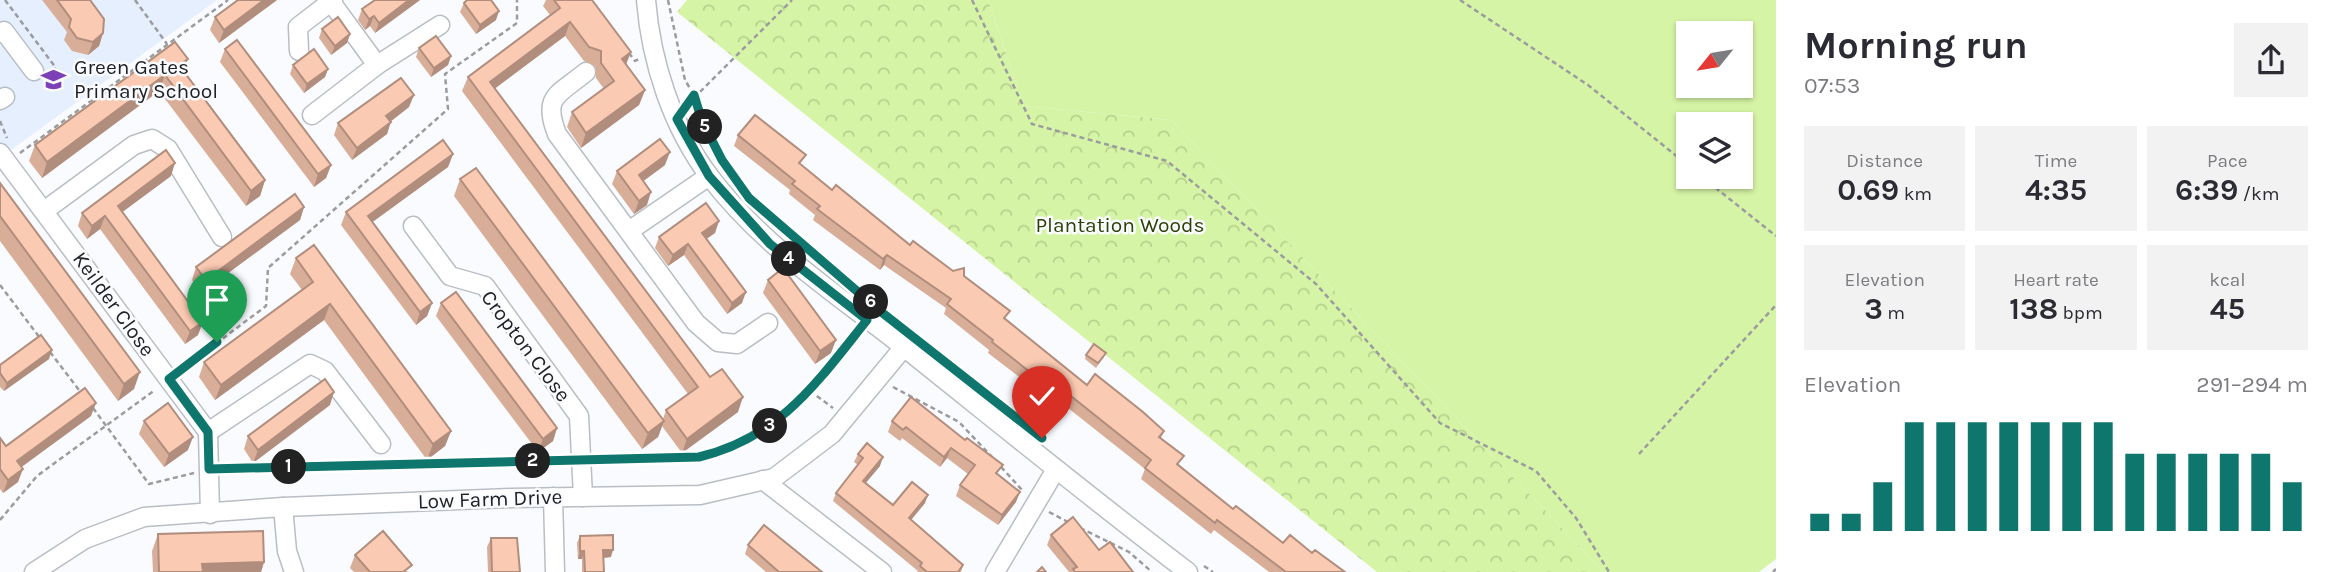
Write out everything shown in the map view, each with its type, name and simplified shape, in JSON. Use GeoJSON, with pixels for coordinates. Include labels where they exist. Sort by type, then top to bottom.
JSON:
{"type":"FeatureCollection","features":[{"type":"Feature","properties":{"kind":"street"},"geometry":{"type":"LineString","coordinates":[[646,0],[659,76],[677,119],[709,176],[770,244],[904,347],[1055,471],[1196,568]]}},
{"type":"Feature","properties":{"kind":"street"},"geometry":{"type":"LineString","coordinates":[[299,51],[298,27],[332,1],[377,65]]}},
{"type":"Feature","properties":{"kind":"street"},"geometry":{"type":"LineString","coordinates":[[312,115],[377,65],[440,25]]}},
{"type":"Feature","properties":{"kind":"street"},"geometry":{"type":"LineString","coordinates":[[0,33],[4,31],[34,71]]}},
{"type":"Feature","properties":{"kind":"street"},"geometry":{"type":"LineString","coordinates":[[586,72],[554,98],[549,113],[557,134],[696,323],[718,342],[737,344],[768,323]]}},
{"type":"Feature","properties":{"kind":"street"},"geometry":{"type":"LineString","coordinates":[[44,211],[134,145],[152,139],[168,149],[222,237]]}},
{"type":"Feature","properties":{"kind":"street","name":"Keilder Close"},"geometry":{"type":"LineString","coordinates":[[3,158],[208,432]]}},
{"type":"Feature","properties":{"kind":"street"},"geometry":{"type":"LineString","coordinates":[[629,231],[709,176]]}},
{"type":"Feature","properties":{"kind":"street","name":"Cropton Close"},"geometry":{"type":"LineString","coordinates":[[413,226],[450,276],[485,286],[579,416],[583,497]]}},
{"type":"Feature","properties":{"kind":"street","name":"Low Farm Drive"},"geometry":{"type":"LineString","coordinates":[[34,572],[85,539],[144,517],[283,507],[553,497],[700,495],[774,478],[832,434],[904,347]]}},
{"type":"Feature","properties":{"kind":"street"},"geometry":{"type":"LineString","coordinates":[[210,514],[208,432],[310,364],[325,371],[381,444]]}},
{"type":"Feature","properties":{"kind":"street"},"geometry":{"type":"LineString","coordinates":[[995,572],[1055,471]]}},
{"type":"Feature","properties":{"kind":"street"},"geometry":{"type":"LineString","coordinates":[[763,480],[882,572]]}},
{"type":"Feature","properties":{"kind":"street"},"geometry":{"type":"LineString","coordinates":[[553,497],[555,572]]}},
{"type":"Feature","properties":{"kind":"street"},"geometry":{"type":"LineString","coordinates":[[283,507],[287,551],[294,572]]}},
{"type":"Feature","properties":{"kind":"path"},"geometry":{"type":"LineString","coordinates":[[135,0],[167,44]]}},
{"type":"Feature","properties":{"kind":"path"},"geometry":{"type":"LineString","coordinates":[[3,158],[228,0]]}},
{"type":"Feature","properties":{"kind":"path"},"geometry":{"type":"LineString","coordinates":[[0,520],[37,477],[265,306],[268,268],[448,109],[445,74],[517,23],[517,0]]}},
{"type":"Feature","properties":{"kind":"path"},"geometry":{"type":"LineString","coordinates":[[668,0],[685,80],[712,140],[743,189]]}},
{"type":"Feature","properties":{"kind":"path"},"geometry":{"type":"LineString","coordinates":[[677,119],[694,95],[792,0]]}},
{"type":"Feature","properties":{"kind":"path"},"geometry":{"type":"LineString","coordinates":[[972,0],[1032,124],[1167,161],[1316,284],[1440,423],[1536,471],[1576,518],[1609,572]]}},
{"type":"Feature","properties":{"kind":"path"},"geometry":{"type":"LineString","coordinates":[[1460,0],[1588,85],[1676,156]]}},
{"type":"Feature","properties":{"kind":"path"},"geometry":{"type":"LineString","coordinates":[[627,51],[635,61],[653,51]]}},
{"type":"Feature","properties":{"kind":"path"},"geometry":{"type":"LineString","coordinates":[[1717,189],[1776,236]]}},
{"type":"Feature","properties":{"kind":"path"},"geometry":{"type":"LineString","coordinates":[[760,207],[830,267]]}},
{"type":"Feature","properties":{"kind":"path"},"geometry":{"type":"LineString","coordinates":[[0,285],[41,340]]}},
{"type":"Feature","properties":{"kind":"path"},"geometry":{"type":"LineString","coordinates":[[1639,454],[1776,305]]}},
{"type":"Feature","properties":{"kind":"path"},"geometry":{"type":"LineString","coordinates":[[90,405],[149,484],[209,469],[699,457],[722,452],[754,438],[784,416],[810,391],[867,320]]}},
{"type":"Feature","properties":{"kind":"path"},"geometry":{"type":"LineString","coordinates":[[49,350],[82,394]]}},
{"type":"Feature","properties":{"kind":"path"},"geometry":{"type":"LineString","coordinates":[[878,379],[959,422],[1035,505],[1129,552],[1152,572]]}},
{"type":"Feature","properties":{"kind":"path"},"geometry":{"type":"LineString","coordinates":[[810,391],[845,418]]}},
{"type":"Feature","properties":{"kind":"path"},"geometry":{"type":"LineString","coordinates":[[1196,568],[1213,572]]}},
{"type":"Feature","properties":{"kind":"shaded area","name":"Green Gates Primary School"},"geometry":{"type":"Polygon","coordinates":[[[0,0],[217,0],[0,158],[0,0]]]}},
{"type":"Feature","properties":{"kind":"green space","name":"Plantation Woods"},"geometry":{"type":"Polygon","coordinates":[[[687,0],[988,0],[1024,106],[1171,120],[1604,572],[1377,572],[677,12],[687,0]]]}},
{"type":"Feature","properties":{"kind":"green space"},"geometry":{"type":"Polygon","coordinates":[[[988,0],[1776,0],[1776,559],[1759,572],[1604,572],[1171,120],[1024,106],[988,0]]]}},
{"type":"Feature","properties":{"kind":"building"},"geometry":{"type":"Polygon","coordinates":[[[57,0],[90,0],[104,19],[103,33],[93,42],[77,38],[69,27],[71,19],[57,0]]]}},
{"type":"Feature","properties":{"kind":"building"},"geometry":{"type":"Polygon","coordinates":[[[238,0],[264,0],[224,30],[215,17],[238,0]]]}},
{"type":"Feature","properties":{"kind":"building"},"geometry":{"type":"Polygon","coordinates":[[[375,0],[409,0],[379,23],[374,16],[369,19],[362,9],[375,0]]]}},
{"type":"Feature","properties":{"kind":"building"},"geometry":{"type":"Polygon","coordinates":[[[467,0],[491,0],[499,11],[480,25],[464,3],[467,0]]]}},
{"type":"Feature","properties":{"kind":"building"},"geometry":{"type":"Polygon","coordinates":[[[554,0],[592,0],[631,52],[622,59],[645,90],[586,133],[572,112],[614,81],[601,63],[601,51],[589,47],[570,22],[490,82],[710,377],[722,369],[743,397],[687,439],[666,410],[698,387],[468,77],[560,8],[554,0]]]}},
{"type":"Feature","properties":{"kind":"building"},"geometry":{"type":"Polygon","coordinates":[[[338,17],[350,34],[335,46],[322,29],[338,17]]]}},
{"type":"Feature","properties":{"kind":"building"},"geometry":{"type":"Polygon","coordinates":[[[436,36],[451,56],[434,68],[419,48],[436,36]]]}},
{"type":"Feature","properties":{"kind":"building"},"geometry":{"type":"Polygon","coordinates":[[[237,40],[331,165],[318,174],[225,49],[237,40]]]}},
{"type":"Feature","properties":{"kind":"building"},"geometry":{"type":"Polygon","coordinates":[[[175,42],[188,59],[179,65],[265,180],[251,191],[165,75],[47,162],[35,145],[175,42]]]}},
{"type":"Feature","properties":{"kind":"building"},"geometry":{"type":"Polygon","coordinates":[[[314,49],[328,69],[307,84],[293,65],[314,49]]]}},
{"type":"Feature","properties":{"kind":"building"},"geometry":{"type":"Polygon","coordinates":[[[401,78],[414,95],[386,116],[391,122],[357,148],[338,123],[401,78]]]}},
{"type":"Feature","properties":{"kind":"building"},"geometry":{"type":"Polygon","coordinates":[[[755,115],[806,155],[799,163],[832,190],[836,185],[910,245],[913,241],[953,271],[964,268],[964,276],[1010,311],[1004,318],[1087,385],[1095,374],[1143,412],[1164,431],[1159,437],[1184,456],[1177,464],[1233,509],[1236,506],[1283,543],[1290,535],[1312,553],[1315,550],[1345,572],[1286,572],[1217,520],[1215,523],[1145,468],[1151,460],[1067,393],[1063,398],[992,342],[993,340],[947,304],[951,299],[887,255],[883,259],[817,209],[820,206],[792,184],[795,181],[738,135],[755,115]]]}},
{"type":"Feature","properties":{"kind":"building"},"geometry":{"type":"Polygon","coordinates":[[[660,139],[670,152],[639,175],[651,192],[639,201],[617,171],[660,139]]]}},
{"type":"Feature","properties":{"kind":"building"},"geometry":{"type":"Polygon","coordinates":[[[443,140],[453,154],[368,216],[432,303],[420,312],[346,212],[443,140]]]}},
{"type":"Feature","properties":{"kind":"building"},"geometry":{"type":"Polygon","coordinates":[[[166,150],[175,163],[118,206],[203,322],[190,331],[105,216],[92,226],[82,213],[166,150]]]}},
{"type":"Feature","properties":{"kind":"building"},"geometry":{"type":"Polygon","coordinates":[[[476,168],[664,421],[648,433],[460,179],[476,168]]]}},
{"type":"Feature","properties":{"kind":"building"},"geometry":{"type":"Polygon","coordinates":[[[0,183],[140,372],[124,384],[0,216],[0,183]]]}},
{"type":"Feature","properties":{"kind":"building"},"geometry":{"type":"Polygon","coordinates":[[[295,194],[304,207],[206,280],[196,267],[295,194]]]}},
{"type":"Feature","properties":{"kind":"building"},"geometry":{"type":"Polygon","coordinates":[[[706,203],[719,221],[702,233],[746,292],[732,303],[688,244],[673,255],[659,237],[706,203]]]}},
{"type":"Feature","properties":{"kind":"building"},"geometry":{"type":"Polygon","coordinates":[[[314,245],[451,431],[433,444],[330,304],[221,385],[204,362],[313,282],[296,258],[314,245]]]}},
{"type":"Feature","properties":{"kind":"building"},"geometry":{"type":"Polygon","coordinates":[[[783,268],[836,340],[820,351],[768,280],[783,268]]]}},
{"type":"Feature","properties":{"kind":"building"},"geometry":{"type":"Polygon","coordinates":[[[456,292],[557,428],[543,439],[441,303],[456,292]]]}},
{"type":"Feature","properties":{"kind":"building"},"geometry":{"type":"Polygon","coordinates":[[[41,335],[52,350],[7,383],[0,373],[0,365],[41,335]]]}},
{"type":"Feature","properties":{"kind":"building"},"geometry":{"type":"Polygon","coordinates":[[[1094,344],[1106,353],[1098,363],[1086,355],[1094,344]]]}},
{"type":"Feature","properties":{"kind":"building"},"geometry":{"type":"Polygon","coordinates":[[[325,379],[334,392],[258,450],[248,436],[325,379]]]}},
{"type":"Feature","properties":{"kind":"building"},"geometry":{"type":"Polygon","coordinates":[[[85,388],[96,403],[17,461],[23,469],[8,480],[0,469],[0,438],[6,446],[85,388]]]}},
{"type":"Feature","properties":{"kind":"building"},"geometry":{"type":"Polygon","coordinates":[[[911,397],[965,440],[967,438],[1003,465],[996,473],[1020,492],[1002,515],[960,485],[975,465],[951,448],[944,457],[906,427],[903,430],[892,421],[911,397]]]}},
{"type":"Feature","properties":{"kind":"building"},"geometry":{"type":"Polygon","coordinates":[[[168,403],[193,437],[169,454],[144,421],[168,403]]]}},
{"type":"Feature","properties":{"kind":"building"},"geometry":{"type":"Polygon","coordinates":[[[867,443],[883,457],[863,481],[893,505],[912,482],[928,495],[909,518],[963,565],[958,572],[927,572],[920,566],[922,563],[836,493],[863,458],[858,454],[867,443]]]}},
{"type":"Feature","properties":{"kind":"building"},"geometry":{"type":"Polygon","coordinates":[[[1073,517],[1099,550],[1110,542],[1133,572],[1075,572],[1073,569],[1077,567],[1051,535],[1073,517]]]}},
{"type":"Feature","properties":{"kind":"building"},"geometry":{"type":"Polygon","coordinates":[[[764,525],[822,572],[779,572],[748,545],[764,525]]]}},
{"type":"Feature","properties":{"kind":"building"},"geometry":{"type":"Polygon","coordinates":[[[263,531],[264,562],[202,564],[203,572],[159,572],[158,534],[263,531]]]}},
{"type":"Feature","properties":{"kind":"building"},"geometry":{"type":"Polygon","coordinates":[[[383,531],[412,565],[403,572],[370,572],[355,555],[383,531]]]}},
{"type":"Feature","properties":{"kind":"building"},"geometry":{"type":"Polygon","coordinates":[[[613,535],[613,550],[603,550],[604,572],[585,572],[580,536],[613,535]]]}},
{"type":"Feature","properties":{"kind":"building"},"geometry":{"type":"Polygon","coordinates":[[[491,538],[517,538],[520,572],[492,572],[491,538]]]}},
{"type":"Feature","properties":{"kind":"place","name":"Green Gates Primary School"},"geometry":{"type":"Point","coordinates":[54,79]}},
{"type":"Feature","properties":{"kind":"route"},"geometry":{"type":"LineString","coordinates":[[217,342],[169,379],[208,432],[209,469],[699,457],[722,452],[754,438],[784,416],[810,391],[867,320],[770,244],[709,176],[677,119],[694,95],[702,121],[722,160],[749,198],[880,311],[1042,438]]}}]}
